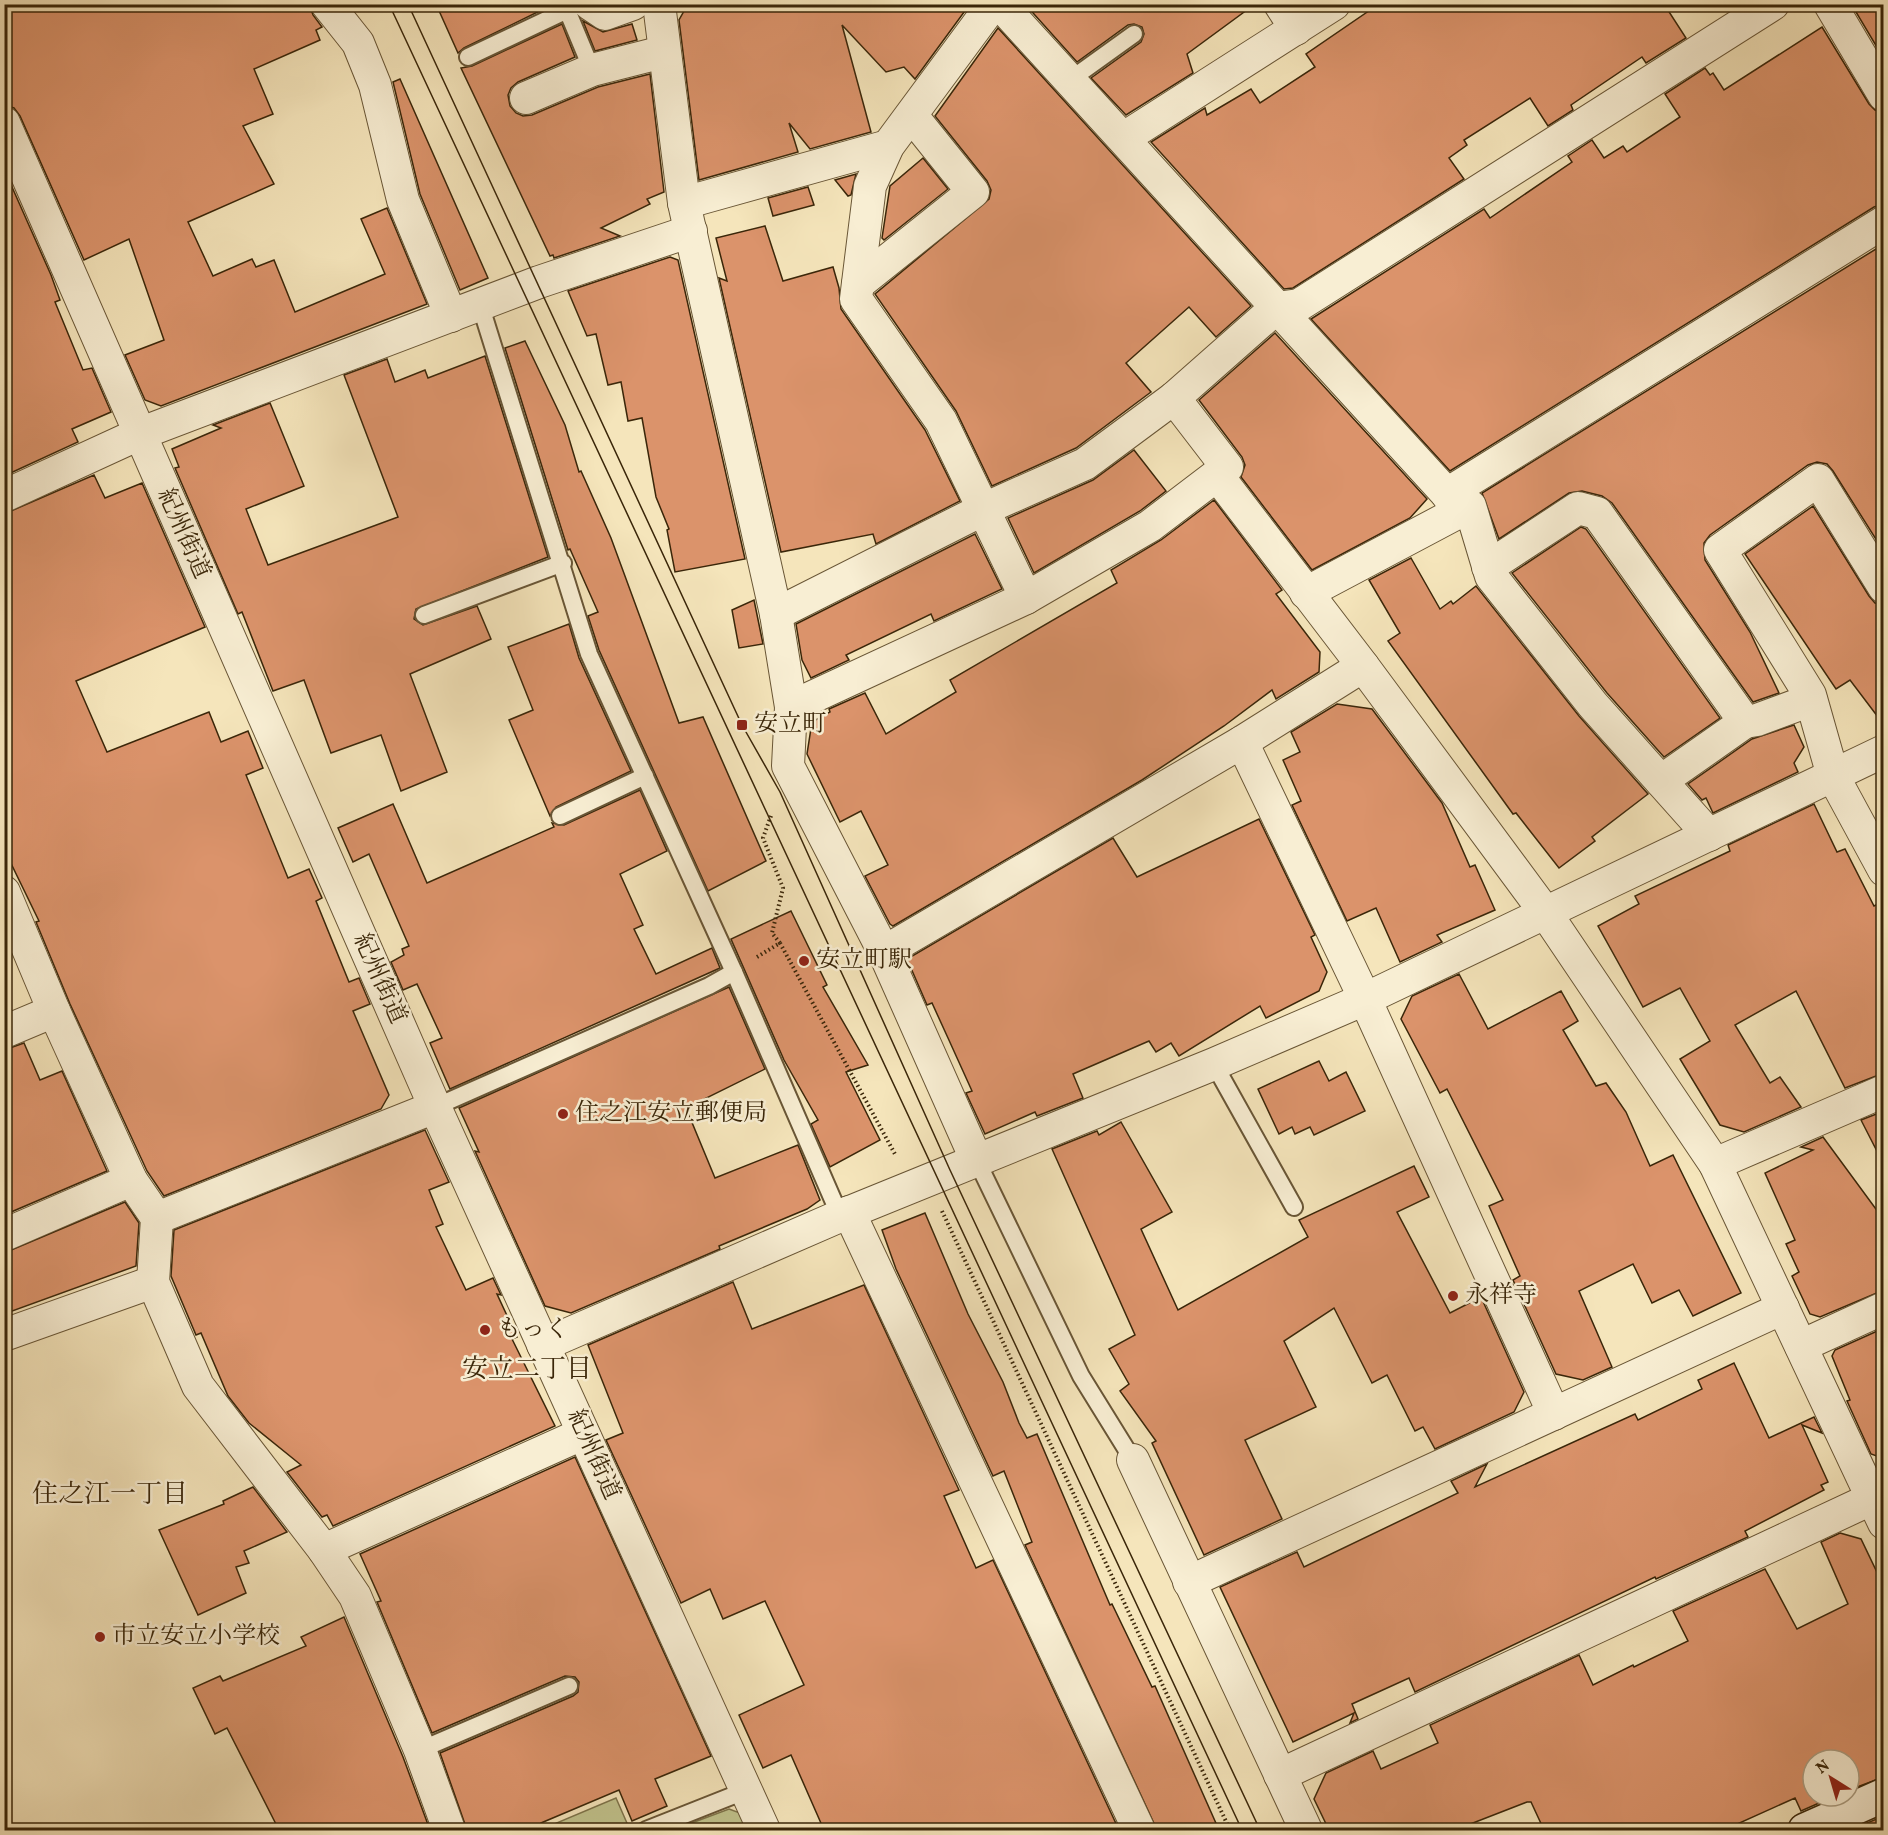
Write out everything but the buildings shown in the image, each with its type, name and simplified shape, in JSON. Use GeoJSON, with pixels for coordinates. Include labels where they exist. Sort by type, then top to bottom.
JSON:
{"type":"FeatureCollection","features":[{"type":"Feature","properties":{"kind":"street"},"geometry":{"type":"LineString","coordinates":[[327,4],[358,43],[375,86],[403,200],[451,316]]}},
{"type":"Feature","properties":{"kind":"street"},"geometry":{"type":"LineString","coordinates":[[579,6],[605,14],[633,4]]}},
{"type":"Feature","properties":{"kind":"street"},"geometry":{"type":"LineString","coordinates":[[659,4],[663,52],[688,217],[776,614],[791,707],[788,766],[884,952],[976,1160]]}},
{"type":"Feature","properties":{"kind":"street"},"geometry":{"type":"LineString","coordinates":[[993,4],[888,146],[870,186],[856,299],[941,421],[1026,598]]}},
{"type":"Feature","properties":{"kind":"street"},"geometry":{"type":"LineString","coordinates":[[1000,4],[1453,502],[1470,506],[1491,576],[1593,705],[1708,835]]}},
{"type":"Feature","properties":{"kind":"street"},"geometry":{"type":"LineString","coordinates":[[1124,138],[1288,17],[1334,4]]}},
{"type":"Feature","properties":{"kind":"street"},"geometry":{"type":"LineString","coordinates":[[776,614],[984,509],[1085,464],[1174,398],[1276,308],[1299,305],[1773,4]]}},
{"type":"Feature","properties":{"kind":"street"},"geometry":{"type":"LineString","coordinates":[[1830,4],[1884,94]]}},
{"type":"Feature","properties":{"kind":"street"},"geometry":{"type":"LineString","coordinates":[[526,98],[592,70],[663,52]]}},
{"type":"Feature","properties":{"kind":"street"},"geometry":{"type":"LineString","coordinates":[[858,284],[973,192],[912,116]]}},
{"type":"Feature","properties":{"kind":"street","name":"紀州街道"},"geometry":{"type":"LineString","coordinates":[[4,123],[435,1107],[764,1830]]}},
{"type":"Feature","properties":{"kind":"street"},"geometry":{"type":"LineString","coordinates":[[4,496],[139,434],[451,316],[688,217],[888,146]]}},
{"type":"Feature","properties":{"kind":"street"},"geometry":{"type":"LineString","coordinates":[[1306,593],[1453,502],[1884,222]]}},
{"type":"Feature","properties":{"kind":"street"},"geometry":{"type":"LineString","coordinates":[[791,707],[1026,598],[1150,526],[1227,467],[1174,398]]}},
{"type":"Feature","properties":{"kind":"street"},"geometry":{"type":"LineString","coordinates":[[1217,475],[1363,666],[1545,912],[1715,1164],[1801,1346],[1880,1505],[1280,1775]]}},
{"type":"Feature","properties":{"kind":"street"},"geometry":{"type":"LineString","coordinates":[[1884,587],[1818,480],[1720,550],[1811,700],[1833,776],[1884,870]]}},
{"type":"Feature","properties":{"kind":"street"},"geometry":{"type":"LineString","coordinates":[[1488,567],[1578,508],[1597,513],[1745,722]]}},
{"type":"Feature","properties":{"kind":"street"},"geometry":{"type":"LineString","coordinates":[[884,952],[1242,742],[1363,666]]}},
{"type":"Feature","properties":{"kind":"street"},"geometry":{"type":"LineString","coordinates":[[1661,781],[1745,722],[1757,720],[1811,700]]}},
{"type":"Feature","properties":{"kind":"street"},"geometry":{"type":"LineString","coordinates":[[1242,742],[1365,999],[1554,1414]]}},
{"type":"Feature","properties":{"kind":"street"},"geometry":{"type":"LineString","coordinates":[[543,1344],[844,1214],[1214,1064],[1365,999],[1884,751]]}},
{"type":"Feature","properties":{"kind":"street"},"geometry":{"type":"LineString","coordinates":[[4,892],[54,1011],[131,1180],[158,1218],[153,1282],[198,1386],[324,1550],[355,1596],[420,1750],[449,1830]]}},
{"type":"Feature","properties":{"kind":"street"},"geometry":{"type":"LineString","coordinates":[[4,1032],[54,1011]]}},
{"type":"Feature","properties":{"kind":"street"},"geometry":{"type":"LineString","coordinates":[[1715,1164],[1884,1091]]}},
{"type":"Feature","properties":{"kind":"street"},"geometry":{"type":"LineString","coordinates":[[158,1218],[435,1107]]}},
{"type":"Feature","properties":{"kind":"street"},"geometry":{"type":"LineString","coordinates":[[4,1235],[131,1180]]}},
{"type":"Feature","properties":{"kind":"street"},"geometry":{"type":"LineString","coordinates":[[844,1214],[1139,1830]]}},
{"type":"Feature","properties":{"kind":"street"},"geometry":{"type":"LineString","coordinates":[[4,1335],[153,1282]]}},
{"type":"Feature","properties":{"kind":"street"},"geometry":{"type":"LineString","coordinates":[[1189,1582],[1784,1308]]}},
{"type":"Feature","properties":{"kind":"street"},"geometry":{"type":"LineString","coordinates":[[1801,1346],[1884,1308]]}},
{"type":"Feature","properties":{"kind":"street"},"geometry":{"type":"LineString","coordinates":[[324,1550],[582,1434]]}},
{"type":"Feature","properties":{"kind":"street"},"geometry":{"type":"LineString","coordinates":[[1133,1460],[1306,1830]]}},
{"type":"Feature","properties":{"kind":"street"},"geometry":{"type":"LineString","coordinates":[[1805,1830],[1884,1795]]}},
{"type":"Feature","properties":{"kind":"lane"},"geometry":{"type":"LineString","coordinates":[[468,57],[579,6],[592,70]]}},
{"type":"Feature","properties":{"kind":"lane"},"geometry":{"type":"LineString","coordinates":[[1070,80],[1134,34]]}},
{"type":"Feature","properties":{"kind":"lane"},"geometry":{"type":"LineString","coordinates":[[480,304],[563,563],[589,654],[844,1214]]}},
{"type":"Feature","properties":{"kind":"lane"},"geometry":{"type":"LineString","coordinates":[[424,615],[563,563]]}},
{"type":"Feature","properties":{"kind":"lane"},"geometry":{"type":"LineString","coordinates":[[560,816],[645,776]]}},
{"type":"Feature","properties":{"kind":"lane"},"geometry":{"type":"LineString","coordinates":[[435,1107],[698,991],[734,972]]}},
{"type":"Feature","properties":{"kind":"lane"},"geometry":{"type":"LineString","coordinates":[[1214,1064],[1294,1207]]}},
{"type":"Feature","properties":{"kind":"lane"},"geometry":{"type":"LineString","coordinates":[[976,1160],[1081,1376],[1133,1460]]}},
{"type":"Feature","properties":{"kind":"lane"},"geometry":{"type":"LineString","coordinates":[[420,1750],[569,1686]]}},
{"type":"Feature","properties":{"kind":"lane"},"geometry":{"type":"LineString","coordinates":[[646,1830],[747,1790]]}},
{"type":"Feature","properties":{"kind":"path"},"geometry":{"type":"LineString","coordinates":[[788,766],[763,838],[783,888],[772,933],[778,938],[919,1183],[1230,1830]]}},
{"type":"Feature","properties":{"kind":"path"},"geometry":{"type":"LineString","coordinates":[[734,972],[780,943]]}},
{"type":"Feature","properties":{"kind":"green space"},"geometry":{"type":"Polygon","coordinates":[[[616,1798],[630,1830],[549,1830],[547,1827],[616,1798]]]}},
{"type":"Feature","properties":{"kind":"green space"},"geometry":{"type":"Polygon","coordinates":[[[729,1809],[740,1813],[748,1830],[673,1830],[729,1809]]]}},
{"type":"Feature","properties":{"kind":"tram line"},"geometry":{"type":"LineString","coordinates":[[389,4],[1242,1830]]}},
{"type":"Feature","properties":{"kind":"tram line"},"geometry":{"type":"LineString","coordinates":[[408,4],[742,725],[780,792],[950,1170],[1260,1830]]}},
{"type":"Feature","properties":{"kind":"place","name":"安立町"},"geometry":{"type":"Point","coordinates":[742,725]}},
{"type":"Feature","properties":{"kind":"place","name":"安立町駅"},"geometry":{"type":"Point","coordinates":[804,961]}},
{"type":"Feature","properties":{"kind":"place","name":"住之江安立郵便局"},"geometry":{"type":"Point","coordinates":[563,1114]}},
{"type":"Feature","properties":{"kind":"place","name":"永祥寺"},"geometry":{"type":"Point","coordinates":[1453,1296]}},
{"type":"Feature","properties":{"kind":"place","name":"もっく"},"geometry":{"type":"Point","coordinates":[485,1330]}},
{"type":"Feature","properties":{"kind":"place","name":"市立安立小学校"},"geometry":{"type":"Point","coordinates":[100,1637]}},
{"type":"Feature","properties":{"kind":"district","name":"安立二丁目"},"geometry":{"type":"Point","coordinates":[527,1370]}},
{"type":"Feature","properties":{"kind":"district","name":"住之江一丁目"},"geometry":{"type":"Point","coordinates":[110,1495]}}]}
